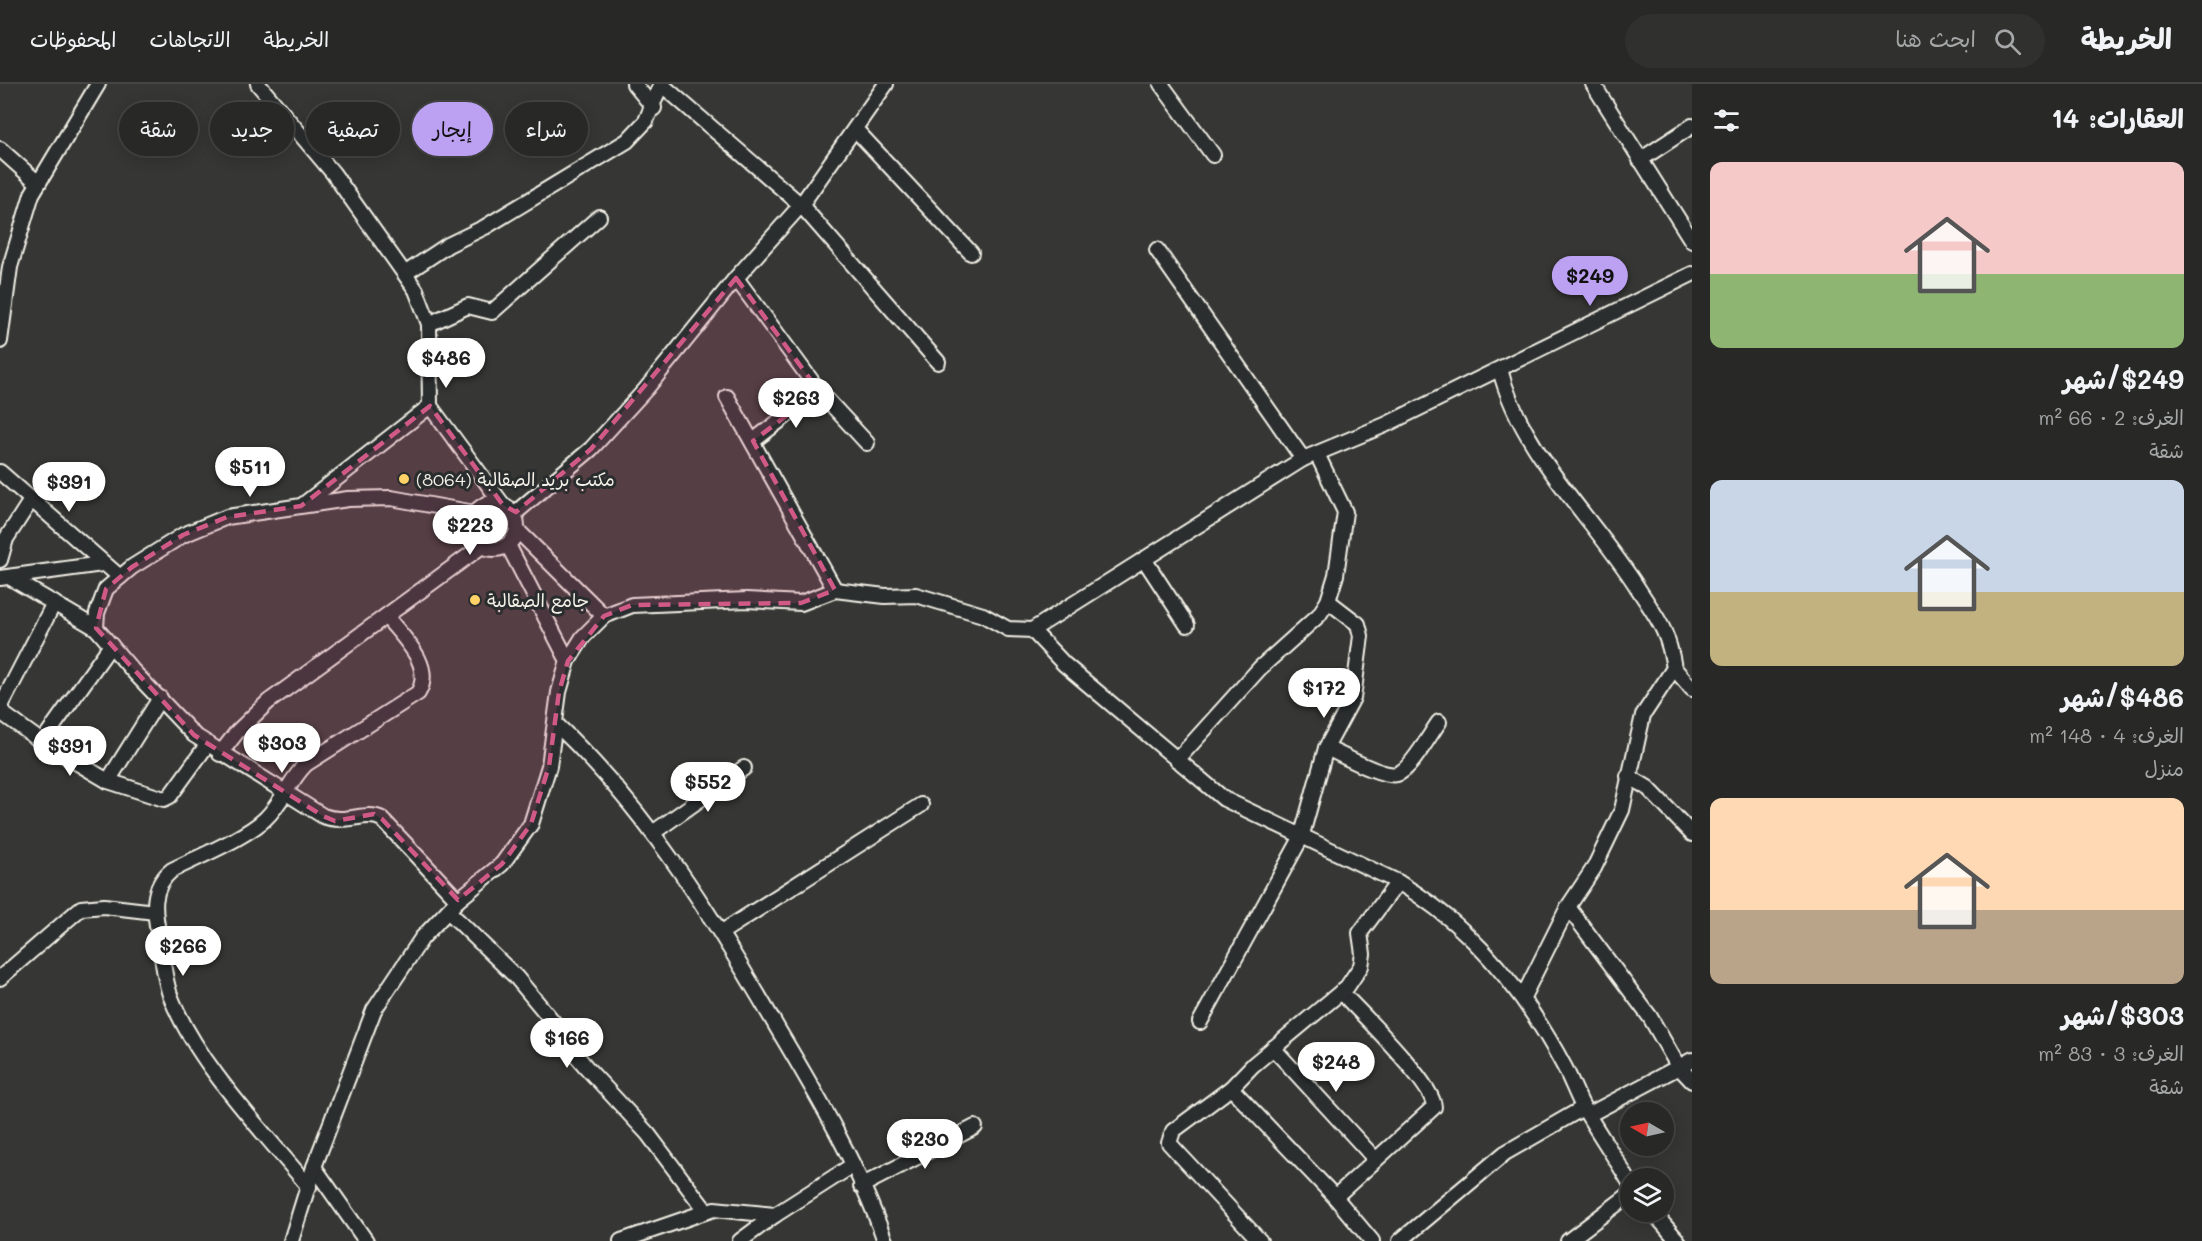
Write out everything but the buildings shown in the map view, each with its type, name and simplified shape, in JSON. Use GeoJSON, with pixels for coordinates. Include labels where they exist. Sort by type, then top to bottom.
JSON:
{"type":"FeatureCollection","features":[{"type":"Feature","properties":{"kind":"street"},"geometry":{"type":"LineString","coordinates":[[0,341],[9,267],[17,238],[38,183],[98,84]]}},
{"type":"Feature","properties":{"kind":"street"},"geometry":{"type":"LineString","coordinates":[[258,84],[333,174],[406,273],[426,311],[429,324],[430,406],[502,505],[514,514],[517,530],[604,616]]}},
{"type":"Feature","properties":{"kind":"street"},"geometry":{"type":"LineString","coordinates":[[634,84],[654,108]]}},
{"type":"Feature","properties":{"kind":"street"},"geometry":{"type":"LineString","coordinates":[[406,273],[448,244],[485,227],[627,141],[639,131],[654,108],[661,84],[801,204],[938,362]]}},
{"type":"Feature","properties":{"kind":"street"},"geometry":{"type":"LineString","coordinates":[[514,514],[591,449],[646,389],[736,278],[801,204],[886,84]]}},
{"type":"Feature","properties":{"kind":"street"},"geometry":{"type":"LineString","coordinates":[[1161,84],[1212,155]]}},
{"type":"Feature","properties":{"kind":"street"},"geometry":{"type":"LineString","coordinates":[[1596,85],[1692,242]]}},
{"type":"Feature","properties":{"kind":"street"},"geometry":{"type":"LineString","coordinates":[[1640,160],[1692,126]]}},
{"type":"Feature","properties":{"kind":"street"},"geometry":{"type":"LineString","coordinates":[[855,129],[971,252]]}},
{"type":"Feature","properties":{"kind":"street"},"geometry":{"type":"LineString","coordinates":[[0,149],[38,183]]}},
{"type":"Feature","properties":{"kind":"street"},"geometry":{"type":"LineString","coordinates":[[429,324],[468,306],[492,312],[599,217]]}},
{"type":"Feature","properties":{"kind":"street"},"geometry":{"type":"LineString","coordinates":[[1157,250],[1303,459]]}},
{"type":"Feature","properties":{"kind":"street"},"geometry":{"type":"LineString","coordinates":[[291,1241],[314,1167],[374,1010],[422,938],[458,900],[502,864],[531,824],[549,766],[556,724],[558,692],[568,661],[583,637],[604,616],[632,605],[747,600],[801,603],[835,590],[885,596],[916,595],[983,615],[1008,629],[1032,630],[1303,459],[1385,425],[1692,274]]}},
{"type":"Feature","properties":{"kind":"street"},"geometry":{"type":"LineString","coordinates":[[736,278],[819,391],[867,443]]}},
{"type":"Feature","properties":{"kind":"street"},"geometry":{"type":"LineString","coordinates":[[1500,369],[1509,400],[1520,423],[1555,475],[1620,558],[1667,634],[1674,668],[1692,688]]}},
{"type":"Feature","properties":{"kind":"street"},"geometry":{"type":"LineString","coordinates":[[753,441],[819,391]]}},
{"type":"Feature","properties":{"kind":"street"},"geometry":{"type":"LineString","coordinates":[[727,397],[835,590]]}},
{"type":"Feature","properties":{"kind":"street"},"geometry":{"type":"LineString","coordinates":[[301,506],[430,406]]}},
{"type":"Feature","properties":{"kind":"street"},"geometry":{"type":"LineString","coordinates":[[1177,760],[1260,669],[1319,615],[1328,601],[1336,575],[1345,512],[1317,453]]}},
{"type":"Feature","properties":{"kind":"street"},"geometry":{"type":"LineString","coordinates":[[0,472],[102,564],[120,577]]}},
{"type":"Feature","properties":{"kind":"street"},"geometry":{"type":"LineString","coordinates":[[96,628],[100,602],[106,589],[120,577],[156,551],[204,525],[227,517],[348,499],[391,498],[475,513]]}},
{"type":"Feature","properties":{"kind":"street"},"geometry":{"type":"LineString","coordinates":[[0,560],[6,539],[31,500]]}},
{"type":"Feature","properties":{"kind":"street"},"geometry":{"type":"LineString","coordinates":[[502,505],[488,504],[475,513],[472,520],[473,535],[482,546],[495,549],[508,545],[517,530]]}},
{"type":"Feature","properties":{"kind":"street"},"geometry":{"type":"LineString","coordinates":[[508,545],[568,661]]}},
{"type":"Feature","properties":{"kind":"street"},"geometry":{"type":"LineString","coordinates":[[220,754],[237,732],[268,702],[482,546]]}},
{"type":"Feature","properties":{"kind":"street"},"geometry":{"type":"LineString","coordinates":[[1144,558],[1187,625]]}},
{"type":"Feature","properties":{"kind":"street"},"geometry":{"type":"LineString","coordinates":[[5,578],[102,564]]}},
{"type":"Feature","properties":{"kind":"street"},"geometry":{"type":"LineString","coordinates":[[5,578],[96,628],[194,735],[220,754],[283,793],[335,821],[374,814],[382,819],[458,900]]}},
{"type":"Feature","properties":{"kind":"street"},"geometry":{"type":"LineString","coordinates":[[1200,1022],[1301,838],[1326,748],[1353,698],[1361,636],[1358,624],[1328,601]]}},
{"type":"Feature","properties":{"kind":"street"},"geometry":{"type":"LineString","coordinates":[[54,603],[2,704],[2,713],[42,742],[108,782],[164,799],[170,796],[207,745]]}},
{"type":"Feature","properties":{"kind":"street"},"geometry":{"type":"LineString","coordinates":[[309,1187],[200,1054],[170,994],[155,912],[155,894],[161,879],[172,870],[264,821],[277,807],[291,778],[306,764],[418,693],[424,679],[421,664],[386,616]]}},
{"type":"Feature","properties":{"kind":"street"},"geometry":{"type":"LineString","coordinates":[[1032,630],[1064,664],[1224,799],[1301,838],[1398,882],[1425,898],[1490,956],[1523,997],[1621,1168]]}},
{"type":"Feature","properties":{"kind":"street"},"geometry":{"type":"LineString","coordinates":[[42,742],[111,645]]}},
{"type":"Feature","properties":{"kind":"street"},"geometry":{"type":"LineString","coordinates":[[1523,997],[1568,907],[1594,868],[1622,810],[1643,715],[1674,668]]}},
{"type":"Feature","properties":{"kind":"street"},"geometry":{"type":"LineString","coordinates":[[108,782],[160,698]]}},
{"type":"Feature","properties":{"kind":"street"},"geometry":{"type":"LineString","coordinates":[[1326,748],[1382,772],[1397,774],[1408,767],[1439,722]]}},
{"type":"Feature","properties":{"kind":"street"},"geometry":{"type":"LineString","coordinates":[[556,724],[594,762],[654,832],[722,932],[812,1087],[853,1165],[885,1241]]}},
{"type":"Feature","properties":{"kind":"street"},"geometry":{"type":"LineString","coordinates":[[654,832],[744,768]]}},
{"type":"Feature","properties":{"kind":"street"},"geometry":{"type":"LineString","coordinates":[[1628,776],[1648,788],[1692,834]]}},
{"type":"Feature","properties":{"kind":"street"},"geometry":{"type":"LineString","coordinates":[[722,932],[921,805]]}},
{"type":"Feature","properties":{"kind":"street"},"geometry":{"type":"LineString","coordinates":[[1260,1241],[1169,1143],[1173,1131],[1231,1088],[1273,1048],[1341,992],[1361,966],[1363,954],[1360,933],[1398,882]]}},
{"type":"Feature","properties":{"kind":"street"},"geometry":{"type":"LineString","coordinates":[[0,978],[81,908],[104,906],[155,912]]}},
{"type":"Feature","properties":{"kind":"street"},"geometry":{"type":"LineString","coordinates":[[1568,907],[1650,1017],[1678,1066],[1692,1081]]}},
{"type":"Feature","properties":{"kind":"street"},"geometry":{"type":"LineString","coordinates":[[448,911],[516,977],[570,1042],[576,1055],[586,1067],[648,1134],[706,1211]]}},
{"type":"Feature","properties":{"kind":"street"},"geometry":{"type":"LineString","coordinates":[[1335,1197],[1434,1107],[1434,1101],[1414,1072],[1341,992]]}},
{"type":"Feature","properties":{"kind":"street"},"geometry":{"type":"LineString","coordinates":[[1273,1048],[1375,1159]]}},
{"type":"Feature","properties":{"kind":"street"},"geometry":{"type":"LineString","coordinates":[[1401,1241],[1505,1153],[1692,1060]]}},
{"type":"Feature","properties":{"kind":"street"},"geometry":{"type":"LineString","coordinates":[[1231,1088],[1335,1197],[1372,1241]]}},
{"type":"Feature","properties":{"kind":"street"},"geometry":{"type":"LineString","coordinates":[[861,1186],[975,1127]]}},
{"type":"Feature","properties":{"kind":"street"},"geometry":{"type":"LineString","coordinates":[[741,1241],[775,1215],[853,1165]]}},
{"type":"Feature","properties":{"kind":"street"},"geometry":{"type":"LineString","coordinates":[[314,1167],[366,1241]]}},
{"type":"Feature","properties":{"kind":"street"},"geometry":{"type":"LineString","coordinates":[[1568,1241],[1620,1202]]}},
{"type":"Feature","properties":{"kind":"street"},"geometry":{"type":"LineString","coordinates":[[621,1241],[714,1209],[775,1215]]}},
{"type":"Feature","properties":{"kind":"street"},"geometry":{"type":"LineString","coordinates":[[1662,1222],[1678,1241]]}},
{"type":"Feature","properties":{"kind":"highlighted area"},"geometry":{"type":"Polygon","coordinates":[[[736,278],[819,391],[753,441],[835,590],[801,603],[632,605],[604,616],[568,661],[559,692],[549,766],[531,824],[502,864],[458,900],[382,819],[374,814],[335,821],[323,816],[194,735],[96,628],[106,589],[132,567],[183,535],[227,517],[301,506],[430,406],[503,505],[516,512],[591,449],[736,278]]]}},
{"type":"Feature","properties":{"kind":"place","name":"مكتب بريد الصقالبة (8064)"},"geometry":{"type":"Point","coordinates":[404,479]}},
{"type":"Feature","properties":{"kind":"place","name":"جامع الصقالبة"},"geometry":{"type":"Point","coordinates":[475,600]}}]}
